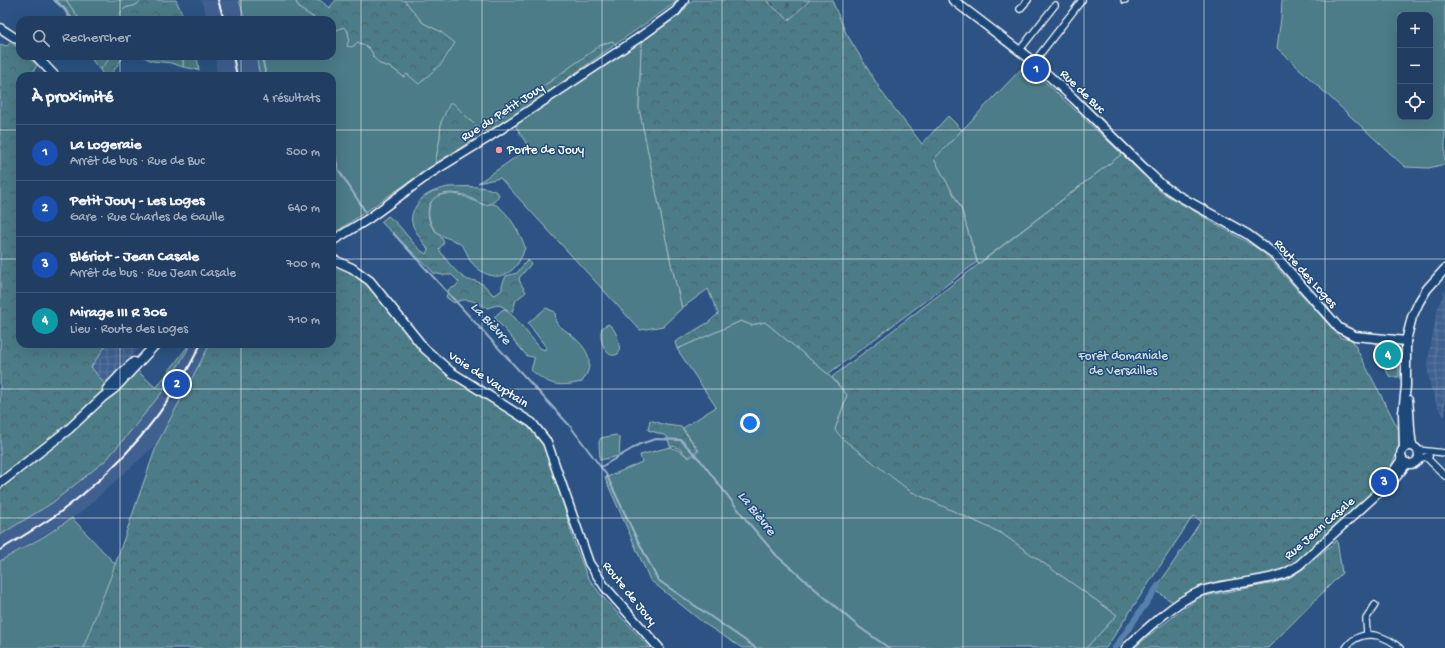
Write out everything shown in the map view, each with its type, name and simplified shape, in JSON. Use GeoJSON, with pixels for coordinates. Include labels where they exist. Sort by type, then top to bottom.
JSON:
{"type":"FeatureCollection","features":[{"type":"Feature","properties":{"kind":"street","name":"Rue du Petit Jouy"},"geometry":{"type":"LineString","coordinates":[[336,239],[368,219],[432,172],[489,137],[640,37],[676,11],[684,0]]}},
{"type":"Feature","properties":{"kind":"street","name":"Rue de Buc"},"geometry":{"type":"LineString","coordinates":[[953,0],[1034,62],[1118,143]]}},
{"type":"Feature","properties":{"kind":"street"},"geometry":{"type":"LineString","coordinates":[[1020,9],[1028,0]]}},
{"type":"Feature","properties":{"kind":"street"},"geometry":{"type":"LineString","coordinates":[[1034,62],[1082,0]]}},
{"type":"Feature","properties":{"kind":"street"},"geometry":{"type":"LineString","coordinates":[[1019,51],[1055,6]]}},
{"type":"Feature","properties":{"kind":"street"},"geometry":{"type":"LineString","coordinates":[[0,28],[16,38]]}},
{"type":"Feature","properties":{"kind":"street"},"geometry":{"type":"LineString","coordinates":[[40,60],[51,72]]}},
{"type":"Feature","properties":{"kind":"street","name":"Route des Loges"},"geometry":{"type":"LineString","coordinates":[[1118,143],[1162,184],[1177,195],[1247,234],[1273,253],[1339,328],[1355,336],[1406,341]]}},
{"type":"Feature","properties":{"kind":"street","name":"Voie de Vauptain"},"geometry":{"type":"LineString","coordinates":[[336,261],[352,268],[370,281],[424,348],[445,367],[532,423],[547,442],[562,484]]}},
{"type":"Feature","properties":{"kind":"street"},"geometry":{"type":"LineString","coordinates":[[1418,459],[1419,454],[1411,447],[1404,413],[1406,386],[1406,341],[1412,317],[1419,302],[1427,289],[1445,269]]}},
{"type":"Feature","properties":{"kind":"street"},"geometry":{"type":"LineString","coordinates":[[103,397],[115,381],[146,348]]}},
{"type":"Feature","properties":{"kind":"street"},"geometry":{"type":"LineString","coordinates":[[0,484],[69,429],[123,380],[152,348]]}},
{"type":"Feature","properties":{"kind":"street"},"geometry":{"type":"LineString","coordinates":[[1411,447],[1442,453],[1418,459],[1413,463],[1405,461],[1401,452],[1411,447]]}},
{"type":"Feature","properties":{"kind":"street"},"geometry":{"type":"LineString","coordinates":[[1426,457],[1445,476]]}},
{"type":"Feature","properties":{"kind":"street","name":"Rue Jean Casale"},"geometry":{"type":"LineString","coordinates":[[1126,648],[1172,609],[1199,592],[1212,588],[1267,579],[1284,574],[1299,566],[1378,493],[1405,461]]}},
{"type":"Feature","properties":{"kind":"street","name":"Route de Jouy"},"geometry":{"type":"LineString","coordinates":[[562,484],[589,563],[604,587],[659,648]]}},
{"type":"Feature","properties":{"kind":"street"},"geometry":{"type":"LineString","coordinates":[[1367,634],[1366,619],[1375,605]]}},
{"type":"Feature","properties":{"kind":"street"},"geometry":{"type":"LineString","coordinates":[[1346,648],[1354,639],[1367,634],[1379,635],[1400,648]]}},
{"type":"Feature","properties":{"kind":"shaded area"},"geometry":{"type":"Polygon","coordinates":[[[201,0],[239,0],[244,16],[207,16],[201,0]]]}},
{"type":"Feature","properties":{"kind":"shaded area"},"geometry":{"type":"Polygon","coordinates":[[[215,60],[257,60],[259,72],[217,72],[215,60]]]}},
{"type":"Feature","properties":{"kind":"shaded area"},"geometry":{"type":"Polygon","coordinates":[[[1445,290],[1445,417],[1438,408],[1430,385],[1428,372],[1429,353],[1438,307],[1445,290]]]}},
{"type":"Feature","properties":{"kind":"shaded area"},"geometry":{"type":"Polygon","coordinates":[[[104,348],[139,348],[105,385],[91,367],[104,348]]]}},
{"type":"Feature","properties":{"kind":"shaded area"},"geometry":{"type":"Polygon","coordinates":[[[208,348],[157,444],[80,513],[0,561],[0,535],[52,503],[106,460],[163,391],[188,349],[208,348]]]}},
{"type":"Feature","properties":{"kind":"green space"},"geometry":{"type":"Polygon","coordinates":[[[53,0],[66,0],[77,16],[68,16],[64,10],[53,0]]]}},
{"type":"Feature","properties":{"kind":"green space"},"geometry":{"type":"Polygon","coordinates":[[[66,0],[141,0],[134,6],[125,8],[118,16],[77,16],[66,0]]]}},
{"type":"Feature","properties":{"kind":"green space"},"geometry":{"type":"Polygon","coordinates":[[[141,0],[176,0],[183,16],[118,16],[125,8],[134,6],[141,0]]]}},
{"type":"Feature","properties":{"kind":"green space"},"geometry":{"type":"Polygon","coordinates":[[[239,0],[295,0],[300,9],[311,16],[244,16],[239,0]]]}},
{"type":"Feature","properties":{"kind":"green space"},"geometry":{"type":"Polygon","coordinates":[[[295,0],[320,0],[329,8],[336,0],[404,0],[423,23],[441,32],[455,43],[442,63],[419,84],[407,74],[404,77],[392,68],[380,64],[373,57],[372,52],[368,47],[358,42],[352,47],[347,46],[349,39],[348,31],[343,27],[336,30],[336,16],[311,16],[300,9],[295,0]]]}},
{"type":"Feature","properties":{"kind":"green space"},"geometry":{"type":"Polygon","coordinates":[[[404,0],[677,0],[675,3],[616,44],[612,41],[601,45],[485,128],[477,127],[453,103],[441,122],[440,138],[435,164],[336,232],[336,72],[259,72],[257,60],[336,60],[336,30],[343,27],[348,31],[352,47],[358,42],[368,47],[372,52],[373,57],[380,64],[392,68],[404,77],[441,32],[423,23],[404,0]]]}},
{"type":"Feature","properties":{"kind":"green space"},"geometry":{"type":"Polygon","coordinates":[[[692,0],[833,0],[846,33],[883,94],[922,144],[948,116],[962,130],[934,159],[961,208],[977,262],[828,374],[765,322],[751,325],[741,321],[677,349],[675,342],[709,322],[718,314],[708,289],[682,308],[671,263],[639,108],[641,50],[643,40],[680,15],[692,0]]]}},
{"type":"Feature","properties":{"kind":"green space"},"geometry":{"type":"Polygon","coordinates":[[[769,0],[810,0],[789,20],[767,2],[769,0]]]}},
{"type":"Feature","properties":{"kind":"green space"},"geometry":{"type":"Polygon","coordinates":[[[1282,0],[1445,0],[1445,164],[1429,168],[1405,167],[1277,48],[1282,0]]]}},
{"type":"Feature","properties":{"kind":"green space"},"geometry":{"type":"Polygon","coordinates":[[[643,40],[641,50],[639,108],[671,263],[682,308],[663,326],[640,330],[500,178],[478,183],[529,148],[515,125],[643,40]]]}},
{"type":"Feature","properties":{"kind":"green space"},"geometry":{"type":"Polygon","coordinates":[[[612,41],[616,44],[489,135],[486,132],[485,128],[601,45],[612,41]]]}},
{"type":"Feature","properties":{"kind":"green space"},"geometry":{"type":"Polygon","coordinates":[[[11,42],[16,46],[16,60],[31,60],[37,65],[33,72],[16,72],[16,348],[104,348],[91,367],[105,385],[127,361],[156,388],[186,348],[188,349],[163,391],[106,460],[52,503],[0,535],[0,44],[7,46],[11,42]]]}},
{"type":"Feature","properties":{"kind":"green space"},"geometry":{"type":"Polygon","coordinates":[[[92,60],[109,60],[100,70],[92,60]]]}},
{"type":"Feature","properties":{"kind":"green space"},"geometry":{"type":"Polygon","coordinates":[[[109,60],[121,60],[113,72],[101,72],[100,70],[109,60]]]}},
{"type":"Feature","properties":{"kind":"green space"},"geometry":{"type":"Polygon","coordinates":[[[150,60],[183,60],[183,67],[171,63],[150,60]]]}},
{"type":"Feature","properties":{"kind":"green space"},"geometry":{"type":"Polygon","coordinates":[[[183,60],[198,60],[199,70],[183,67],[183,60]]]}},
{"type":"Feature","properties":{"kind":"green space"},"geometry":{"type":"Polygon","coordinates":[[[1026,64],[1122,154],[978,264],[961,208],[934,159],[1026,64]]]}},
{"type":"Feature","properties":{"kind":"green space"},"geometry":{"type":"Polygon","coordinates":[[[450,103],[453,103],[477,127],[475,136],[471,141],[435,164],[440,138],[441,122],[450,103]]]}},
{"type":"Feature","properties":{"kind":"green space","name":"Forêt domaniale de Versailles"},"geometry":{"type":"Polygon","coordinates":[[[1122,154],[1161,192],[1262,251],[1341,338],[1351,338],[1399,430],[1399,449],[1388,472],[1373,492],[1296,562],[1267,574],[1200,587],[1186,594],[1174,603],[1155,590],[1201,521],[1193,516],[1106,648],[1086,648],[1117,615],[1001,533],[910,491],[844,440],[835,430],[847,395],[832,377],[1122,154]]]}},
{"type":"Feature","properties":{"kind":"green space"},"geometry":{"type":"Polygon","coordinates":[[[448,187],[482,187],[495,191],[499,194],[497,199],[493,202],[484,205],[467,196],[451,193],[444,194],[437,196],[432,200],[429,206],[428,214],[431,226],[441,237],[444,243],[439,249],[447,261],[462,277],[467,280],[483,284],[492,294],[495,295],[502,290],[502,285],[506,276],[517,273],[528,260],[531,264],[519,278],[526,292],[516,300],[512,312],[499,305],[488,308],[467,300],[454,303],[446,297],[449,289],[455,287],[459,282],[452,275],[434,273],[381,222],[388,216],[420,250],[426,254],[428,249],[412,223],[412,213],[421,199],[425,196],[448,187]]]}},
{"type":"Feature","properties":{"kind":"green space"},"geometry":{"type":"Polygon","coordinates":[[[444,194],[455,194],[482,204],[494,204],[508,216],[521,236],[525,247],[516,266],[510,272],[496,276],[479,270],[471,262],[465,249],[460,244],[439,234],[433,227],[429,219],[429,210],[433,199],[444,194]]]}},
{"type":"Feature","properties":{"kind":"green space"},"geometry":{"type":"Polygon","coordinates":[[[336,264],[361,278],[433,363],[446,373],[526,424],[544,445],[553,468],[575,545],[587,576],[602,596],[650,648],[83,648],[111,576],[157,444],[208,348],[336,348],[336,264]]]}},
{"type":"Feature","properties":{"kind":"green space"},"geometry":{"type":"Polygon","coordinates":[[[546,308],[555,312],[557,324],[579,342],[588,355],[589,363],[587,372],[582,382],[560,385],[555,384],[549,382],[531,370],[534,357],[527,356],[494,317],[505,309],[515,318],[540,348],[545,350],[546,347],[528,323],[546,308]]]}},
{"type":"Feature","properties":{"kind":"green space"},"geometry":{"type":"Polygon","coordinates":[[[741,321],[751,325],[765,322],[828,374],[847,395],[835,430],[910,491],[1001,533],[1117,615],[1086,648],[742,648],[705,624],[650,580],[605,478],[642,462],[640,455],[670,447],[680,451],[689,458],[699,451],[683,428],[716,407],[677,349],[741,321]]]}},
{"type":"Feature","properties":{"kind":"green space"},"geometry":{"type":"Polygon","coordinates":[[[608,324],[616,333],[619,341],[619,353],[614,355],[610,355],[607,352],[602,343],[602,328],[608,324]]]}},
{"type":"Feature","properties":{"kind":"green space"},"geometry":{"type":"Polygon","coordinates":[[[1376,344],[1393,346],[1399,354],[1399,377],[1390,377],[1380,360],[1379,349],[1376,344]]]}},
{"type":"Feature","properties":{"kind":"green space"},"geometry":{"type":"Polygon","coordinates":[[[650,420],[666,425],[681,427],[698,450],[688,457],[680,449],[670,446],[667,436],[648,430],[650,420]]]}},
{"type":"Feature","properties":{"kind":"green space"},"geometry":{"type":"Polygon","coordinates":[[[616,435],[620,439],[619,456],[600,460],[599,442],[601,438],[616,435]]]}},
{"type":"Feature","properties":{"kind":"green space"},"geometry":{"type":"Polygon","coordinates":[[[72,518],[116,565],[84,648],[0,648],[0,561],[43,537],[72,518]]]}},
{"type":"Feature","properties":{"kind":"green space"},"geometry":{"type":"Polygon","coordinates":[[[1337,540],[1342,573],[1268,648],[1134,648],[1199,597],[1270,584],[1287,579],[1303,569],[1337,540]]]}},
{"type":"Feature","properties":{"kind":"waterway"},"geometry":{"type":"LineString","coordinates":[[55,0],[70,16]]}},
{"type":"Feature","properties":{"kind":"waterway","name":"La Bièvre"},"geometry":{"type":"LineString","coordinates":[[263,60],[265,72]]}},
{"type":"Feature","properties":{"kind":"waterway","name":"La Bièvre"},"geometry":{"type":"LineString","coordinates":[[336,160],[338,169],[365,211]]}},
{"type":"Feature","properties":{"kind":"waterway","name":"La Bièvre"},"geometry":{"type":"LineString","coordinates":[[393,233],[570,426],[606,474],[658,580],[756,648]]}},
{"type":"Feature","properties":{"kind":"waterway","name":"La Bièvre"},"geometry":{"type":"LineString","coordinates":[[601,467],[640,444],[656,439],[681,440],[701,461],[747,521],[777,556],[859,627],[889,648]]}},
{"type":"Feature","properties":{"kind":"waterway"},"geometry":{"type":"LineString","coordinates":[[1115,648],[1158,586]]}},
{"type":"Feature","properties":{"kind":"railway"},"geometry":{"type":"LineString","coordinates":[[218,0],[223,16]]}},
{"type":"Feature","properties":{"kind":"railway"},"geometry":{"type":"LineString","coordinates":[[234,60],[236,72]]}},
{"type":"Feature","properties":{"kind":"railway"},"geometry":{"type":"LineString","coordinates":[[0,550],[59,513],[81,496],[122,458],[157,415],[188,369],[199,348]]}},
{"type":"Feature","properties":{"kind":"place","name":"La Logeraie"},"geometry":{"type":"Point","coordinates":[1036,69]}},
{"type":"Feature","properties":{"kind":"place","name":"Porte de Jouy"},"geometry":{"type":"Point","coordinates":[499,150]}},
{"type":"Feature","properties":{"kind":"place","name":"Mirage III R 306"},"geometry":{"type":"Point","coordinates":[1388,355]}},
{"type":"Feature","properties":{"kind":"place","name":"Petit Jouy - Les Loges"},"geometry":{"type":"Point","coordinates":[177,384]}},
{"type":"Feature","properties":{"kind":"place","name":"Blériot - Jean Casale"},"geometry":{"type":"Point","coordinates":[1384,482]}}]}
